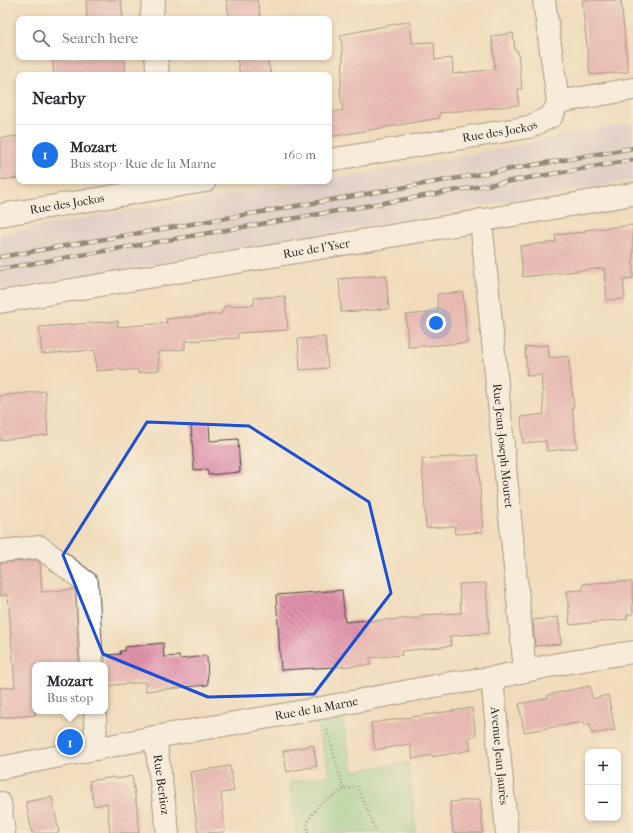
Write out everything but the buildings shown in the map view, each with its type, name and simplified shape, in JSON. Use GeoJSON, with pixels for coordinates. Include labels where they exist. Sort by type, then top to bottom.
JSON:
{"type":"FeatureCollection","features":[{"type":"Feature","properties":{"kind":"street"},"geometry":{"type":"LineString","coordinates":[[151,16],[154,0]]}},
{"type":"Feature","properties":{"kind":"street"},"geometry":{"type":"LineString","coordinates":[[544,0],[558,102],[633,89]]}},
{"type":"Feature","properties":{"kind":"street"},"geometry":{"type":"LineString","coordinates":[[156,60],[158,72]]}},
{"type":"Feature","properties":{"kind":"street","name":"Rue des Jockos"},"geometry":{"type":"LineString","coordinates":[[332,160],[529,127],[552,116],[558,102]]}},
{"type":"Feature","properties":{"kind":"street","name":"Rue des Jockos"},"geometry":{"type":"LineString","coordinates":[[0,215],[187,184]]}},
{"type":"Feature","properties":{"kind":"street","name":"Rue de l'Yser"},"geometry":{"type":"LineString","coordinates":[[0,302],[633,194]]}},
{"type":"Feature","properties":{"kind":"street","name":"Rue Jean-Joseph Mouret"},"geometry":{"type":"LineString","coordinates":[[481,220],[525,672]]}},
{"type":"Feature","properties":{"kind":"street"},"geometry":{"type":"LineString","coordinates":[[0,551],[40,547],[87,583],[92,662]]}},
{"type":"Feature","properties":{"kind":"street","name":"Rue de la Marne"},"geometry":{"type":"LineString","coordinates":[[0,768],[155,737],[321,708],[445,684],[492,678],[633,652]]}},
{"type":"Feature","properties":{"kind":"street","name":"Avenue Jean Jaurès"},"geometry":{"type":"LineString","coordinates":[[492,678],[507,833]]}},
{"type":"Feature","properties":{"kind":"street"},"geometry":{"type":"LineString","coordinates":[[95,714],[96,749]]}},
{"type":"Feature","properties":{"kind":"street","name":"Rue Berlioz"},"geometry":{"type":"LineString","coordinates":[[155,737],[168,833]]}},
{"type":"Feature","properties":{"kind":"street"},"geometry":{"type":"LineString","coordinates":[[0,803],[4,833]]}},
{"type":"Feature","properties":{"kind":"path"},"geometry":{"type":"LineString","coordinates":[[321,708],[344,790]]}},
{"type":"Feature","properties":{"kind":"path"},"geometry":{"type":"LineString","coordinates":[[308,833],[307,823],[318,805],[344,790],[357,786],[377,833]]}},
{"type":"Feature","properties":{"kind":"highlighted area"},"geometry":{"type":"Polygon","coordinates":[[[147,422],[249,426],[369,502],[391,593],[314,694],[208,697],[103,654],[63,555],[147,422]]]}},
{"type":"Feature","properties":{"kind":"shaded area"},"geometry":{"type":"Polygon","coordinates":[[[633,123],[633,180],[0,290],[0,235],[101,215],[295,184],[332,184],[332,179],[444,160],[633,123]]]}},
{"type":"Feature","properties":{"kind":"green space"},"geometry":{"type":"Polygon","coordinates":[[[343,721],[353,771],[408,763],[416,833],[296,833],[290,782],[330,775],[316,724],[343,721]]]}},
{"type":"Feature","properties":{"kind":"railway"},"geometry":{"type":"LineString","coordinates":[[0,257],[633,148]]}},
{"type":"Feature","properties":{"kind":"railway"},"geometry":{"type":"LineString","coordinates":[[0,269],[633,160]]}},
{"type":"Feature","properties":{"kind":"place","name":"Mozart"},"geometry":{"type":"Point","coordinates":[70,742]}}]}
